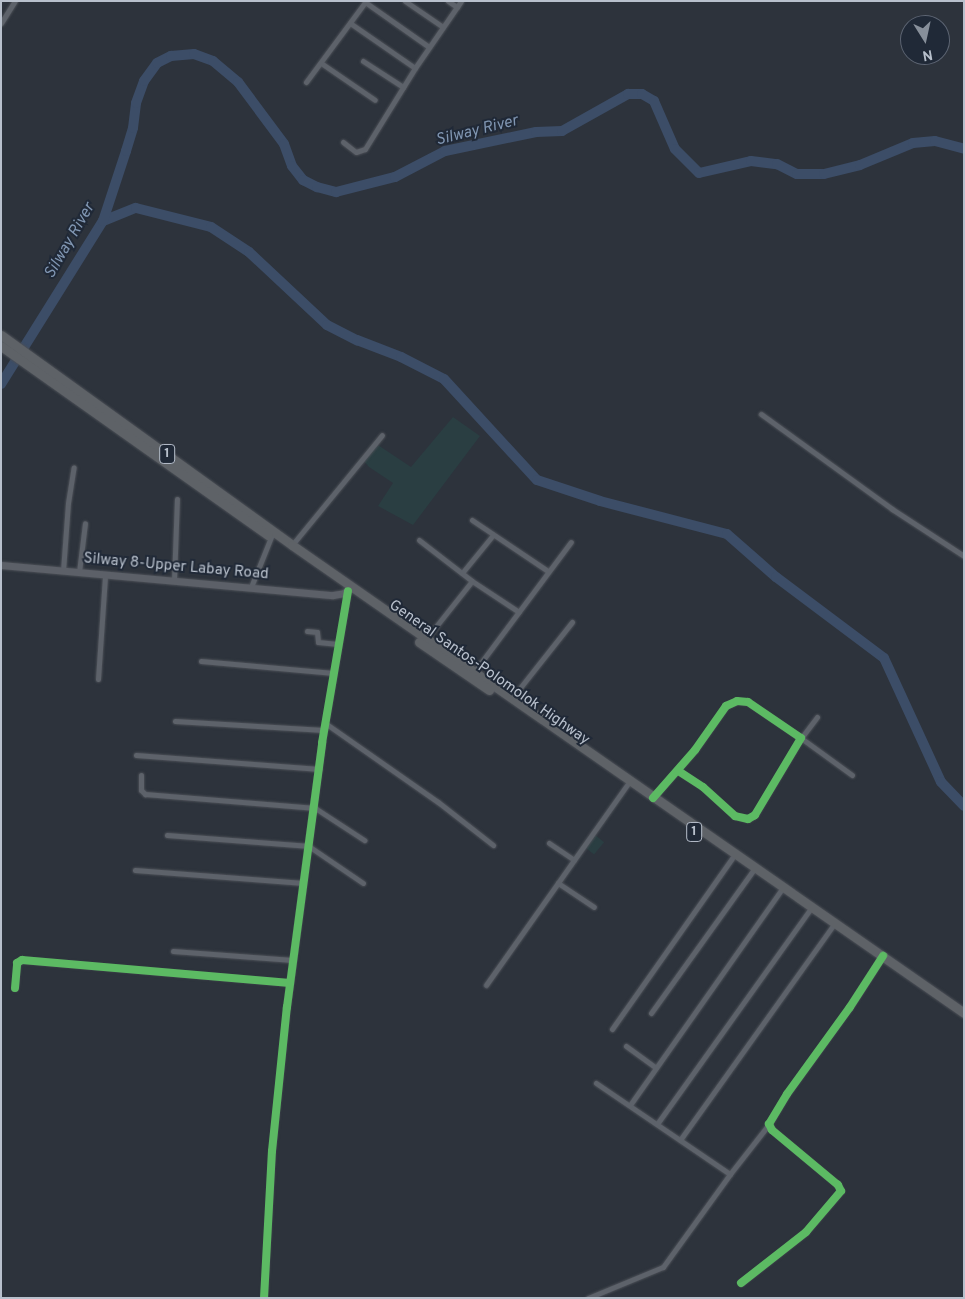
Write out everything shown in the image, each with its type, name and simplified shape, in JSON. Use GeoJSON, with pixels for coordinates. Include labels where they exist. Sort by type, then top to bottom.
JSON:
{"type":"FeatureCollection","features":[{"type":"Feature","properties":{"kind":"highway","name":"1"},"geometry":{"type":"LineString","coordinates":[[4,342],[292,545],[349,589],[426,638],[512,698],[753,870],[881,958],[964,1019]]}},
{"type":"Feature","properties":{"kind":"highway","name":"General Santos-Polomolok Highway"},"geometry":{"type":"LineString","coordinates":[[39,367],[271,537],[349,589],[732,858],[753,870]]}},
{"type":"Feature","properties":{"kind":"highway","name":"1"},"geometry":{"type":"LineString","coordinates":[[881,958],[964,1013]]}},
{"type":"Feature","properties":{"kind":"main road","name":"Silway 8-Upper Labay Road"},"geometry":{"type":"LineString","coordinates":[[1,564],[333,595],[349,589]]}},
{"type":"Feature","properties":{"kind":"street"},"geometry":{"type":"LineString","coordinates":[[1,23],[15,1]]}},
{"type":"Feature","properties":{"kind":"street"},"geometry":{"type":"LineString","coordinates":[[405,1],[443,27]]}},
{"type":"Feature","properties":{"kind":"street"},"geometry":{"type":"LineString","coordinates":[[448,1],[457,7]]}},
{"type":"Feature","properties":{"kind":"street"},"geometry":{"type":"LineString","coordinates":[[343,142],[356,152],[365,149],[403,87],[461,1]]}},
{"type":"Feature","properties":{"kind":"street"},"geometry":{"type":"LineString","coordinates":[[306,82],[365,2],[429,47]]}},
{"type":"Feature","properties":{"kind":"street"},"geometry":{"type":"LineString","coordinates":[[350,24],[416,68]]}},
{"type":"Feature","properties":{"kind":"street"},"geometry":{"type":"LineString","coordinates":[[363,62],[403,87]]}},
{"type":"Feature","properties":{"kind":"street"},"geometry":{"type":"LineString","coordinates":[[321,63],[375,100]]}},
{"type":"Feature","properties":{"kind":"street"},"geometry":{"type":"LineString","coordinates":[[761,414],[892,509],[964,556]]}},
{"type":"Feature","properties":{"kind":"street"},"geometry":{"type":"LineString","coordinates":[[292,545],[382,435]]}},
{"type":"Feature","properties":{"kind":"street"},"geometry":{"type":"LineString","coordinates":[[63,571],[68,503],[74,467]]}},
{"type":"Feature","properties":{"kind":"street"},"geometry":{"type":"LineString","coordinates":[[174,580],[177,499]]}},
{"type":"Feature","properties":{"kind":"street"},"geometry":{"type":"LineString","coordinates":[[472,520],[548,572]]}},
{"type":"Feature","properties":{"kind":"street"},"geometry":{"type":"LineString","coordinates":[[79,572],[85,522]]}},
{"type":"Feature","properties":{"kind":"street"},"geometry":{"type":"LineString","coordinates":[[462,573],[494,535]]}},
{"type":"Feature","properties":{"kind":"street"},"geometry":{"type":"LineString","coordinates":[[251,587],[271,537]]}},
{"type":"Feature","properties":{"kind":"street"},"geometry":{"type":"LineString","coordinates":[[419,540],[472,581],[519,612]]}},
{"type":"Feature","properties":{"kind":"street"},"geometry":{"type":"LineString","coordinates":[[474,672],[571,542]]}},
{"type":"Feature","properties":{"kind":"street"},"geometry":{"type":"LineString","coordinates":[[98,679],[105,575]]}},
{"type":"Feature","properties":{"kind":"street"},"geometry":{"type":"LineString","coordinates":[[426,638],[472,581]]}},
{"type":"Feature","properties":{"kind":"street"},"geometry":{"type":"LineString","coordinates":[[264,1298],[272,1150],[290,983],[310,847],[325,723],[349,589]]}},
{"type":"Feature","properties":{"kind":"street"},"geometry":{"type":"LineString","coordinates":[[512,698],[572,622]]}},
{"type":"Feature","properties":{"kind":"street"},"geometry":{"type":"LineString","coordinates":[[307,630],[317,632],[318,642],[338,644]]}},
{"type":"Feature","properties":{"kind":"street"},"geometry":{"type":"LineString","coordinates":[[201,661],[333,673]]}},
{"type":"Feature","properties":{"kind":"street"},"geometry":{"type":"LineString","coordinates":[[653,798],[678,771],[726,706],[737,701],[748,702],[852,775]]}},
{"type":"Feature","properties":{"kind":"street"},"geometry":{"type":"LineString","coordinates":[[678,771],[703,787],[734,816],[748,820],[755,815],[801,738],[817,717]]}},
{"type":"Feature","properties":{"kind":"street"},"geometry":{"type":"LineString","coordinates":[[175,721],[324,730]]}},
{"type":"Feature","properties":{"kind":"street"},"geometry":{"type":"LineString","coordinates":[[325,723],[438,802],[493,846]]}},
{"type":"Feature","properties":{"kind":"street"},"geometry":{"type":"LineString","coordinates":[[136,755],[319,769]]}},
{"type":"Feature","properties":{"kind":"street"},"geometry":{"type":"LineString","coordinates":[[141,775],[141,790],[145,794],[315,808],[364,840]]}},
{"type":"Feature","properties":{"kind":"street"},"geometry":{"type":"LineString","coordinates":[[486,985],[627,785]]}},
{"type":"Feature","properties":{"kind":"street"},"geometry":{"type":"LineString","coordinates":[[167,835],[310,847],[364,883]]}},
{"type":"Feature","properties":{"kind":"street"},"geometry":{"type":"LineString","coordinates":[[549,843],[574,860]]}},
{"type":"Feature","properties":{"kind":"street"},"geometry":{"type":"LineString","coordinates":[[612,1029],[732,858]]}},
{"type":"Feature","properties":{"kind":"street"},"geometry":{"type":"LineString","coordinates":[[134,870],[304,884]]}},
{"type":"Feature","properties":{"kind":"street"},"geometry":{"type":"LineString","coordinates":[[651,1013],[753,870]]}},
{"type":"Feature","properties":{"kind":"street"},"geometry":{"type":"LineString","coordinates":[[558,883],[594,907]]}},
{"type":"Feature","properties":{"kind":"street"},"geometry":{"type":"LineString","coordinates":[[630,1105],[781,889]]}},
{"type":"Feature","properties":{"kind":"street"},"geometry":{"type":"LineString","coordinates":[[657,1124],[811,909]]}},
{"type":"Feature","properties":{"kind":"street"},"geometry":{"type":"LineString","coordinates":[[680,1140],[834,925]]}},
{"type":"Feature","properties":{"kind":"street"},"geometry":{"type":"LineString","coordinates":[[173,952],[293,960]]}},
{"type":"Feature","properties":{"kind":"street"},"geometry":{"type":"LineString","coordinates":[[588,1298],[660,1270],[769,1124],[787,1094],[850,1007],[881,958]]}},
{"type":"Feature","properties":{"kind":"street"},"geometry":{"type":"LineString","coordinates":[[15,988],[17,963],[22,960],[290,983]]}},
{"type":"Feature","properties":{"kind":"street"},"geometry":{"type":"LineString","coordinates":[[626,1046],[656,1068]]}},
{"type":"Feature","properties":{"kind":"street"},"geometry":{"type":"LineString","coordinates":[[596,1083],[730,1174]]}},
{"type":"Feature","properties":{"kind":"street"},"geometry":{"type":"LineString","coordinates":[[741,1283],[806,1232],[840,1191],[838,1185],[772,1130],[769,1124]]}},
{"type":"Feature","properties":{"kind":"green space"},"geometry":{"type":"Polygon","coordinates":[[[453,417],[480,436],[413,525],[378,506],[393,483],[369,467],[362,459],[375,443],[411,467],[453,417]]]}},
{"type":"Feature","properties":{"kind":"green space"},"geometry":{"type":"Polygon","coordinates":[[[594,834],[604,842],[594,855],[584,846],[594,834]]]}},
{"type":"Feature","properties":{"kind":"waterway","name":"Silway River"},"geometry":{"type":"LineString","coordinates":[[1,384],[103,221],[133,128],[136,103],[144,81],[157,63],[171,56],[194,54],[213,61],[238,82],[284,144],[292,166],[303,180],[317,187],[336,192],[395,177],[445,151],[536,132],[562,131],[628,94],[642,94],[654,101],[675,149],[699,173],[751,161],[777,164],[797,174],[824,174],[860,165],[913,143],[935,141],[964,149]]}},
{"type":"Feature","properties":{"kind":"waterway"},"geometry":{"type":"LineString","coordinates":[[103,221],[136,208],[211,227],[249,252],[327,325],[357,340],[401,357],[444,379],[537,480],[600,501],[727,534],[776,577],[884,658],[941,782],[964,806]]}},
{"type":"Feature","properties":{"kind":"cycle path"},"geometry":{"type":"LineString","coordinates":[[264,1298],[272,1151],[287,1007],[322,743],[348,591]]}},
{"type":"Feature","properties":{"kind":"cycle path"},"geometry":{"type":"LineString","coordinates":[[653,798],[695,750],[726,706],[737,701],[748,702],[801,738],[755,815],[748,819],[735,816],[703,787],[678,771]]}},
{"type":"Feature","properties":{"kind":"cycle path"},"geometry":{"type":"LineString","coordinates":[[741,1283],[806,1232],[841,1191],[838,1185],[772,1130],[769,1124],[787,1094],[850,1007],[883,956]]}},
{"type":"Feature","properties":{"kind":"cycle path"},"geometry":{"type":"LineString","coordinates":[[15,988],[17,963],[22,960],[290,983]]}}]}
